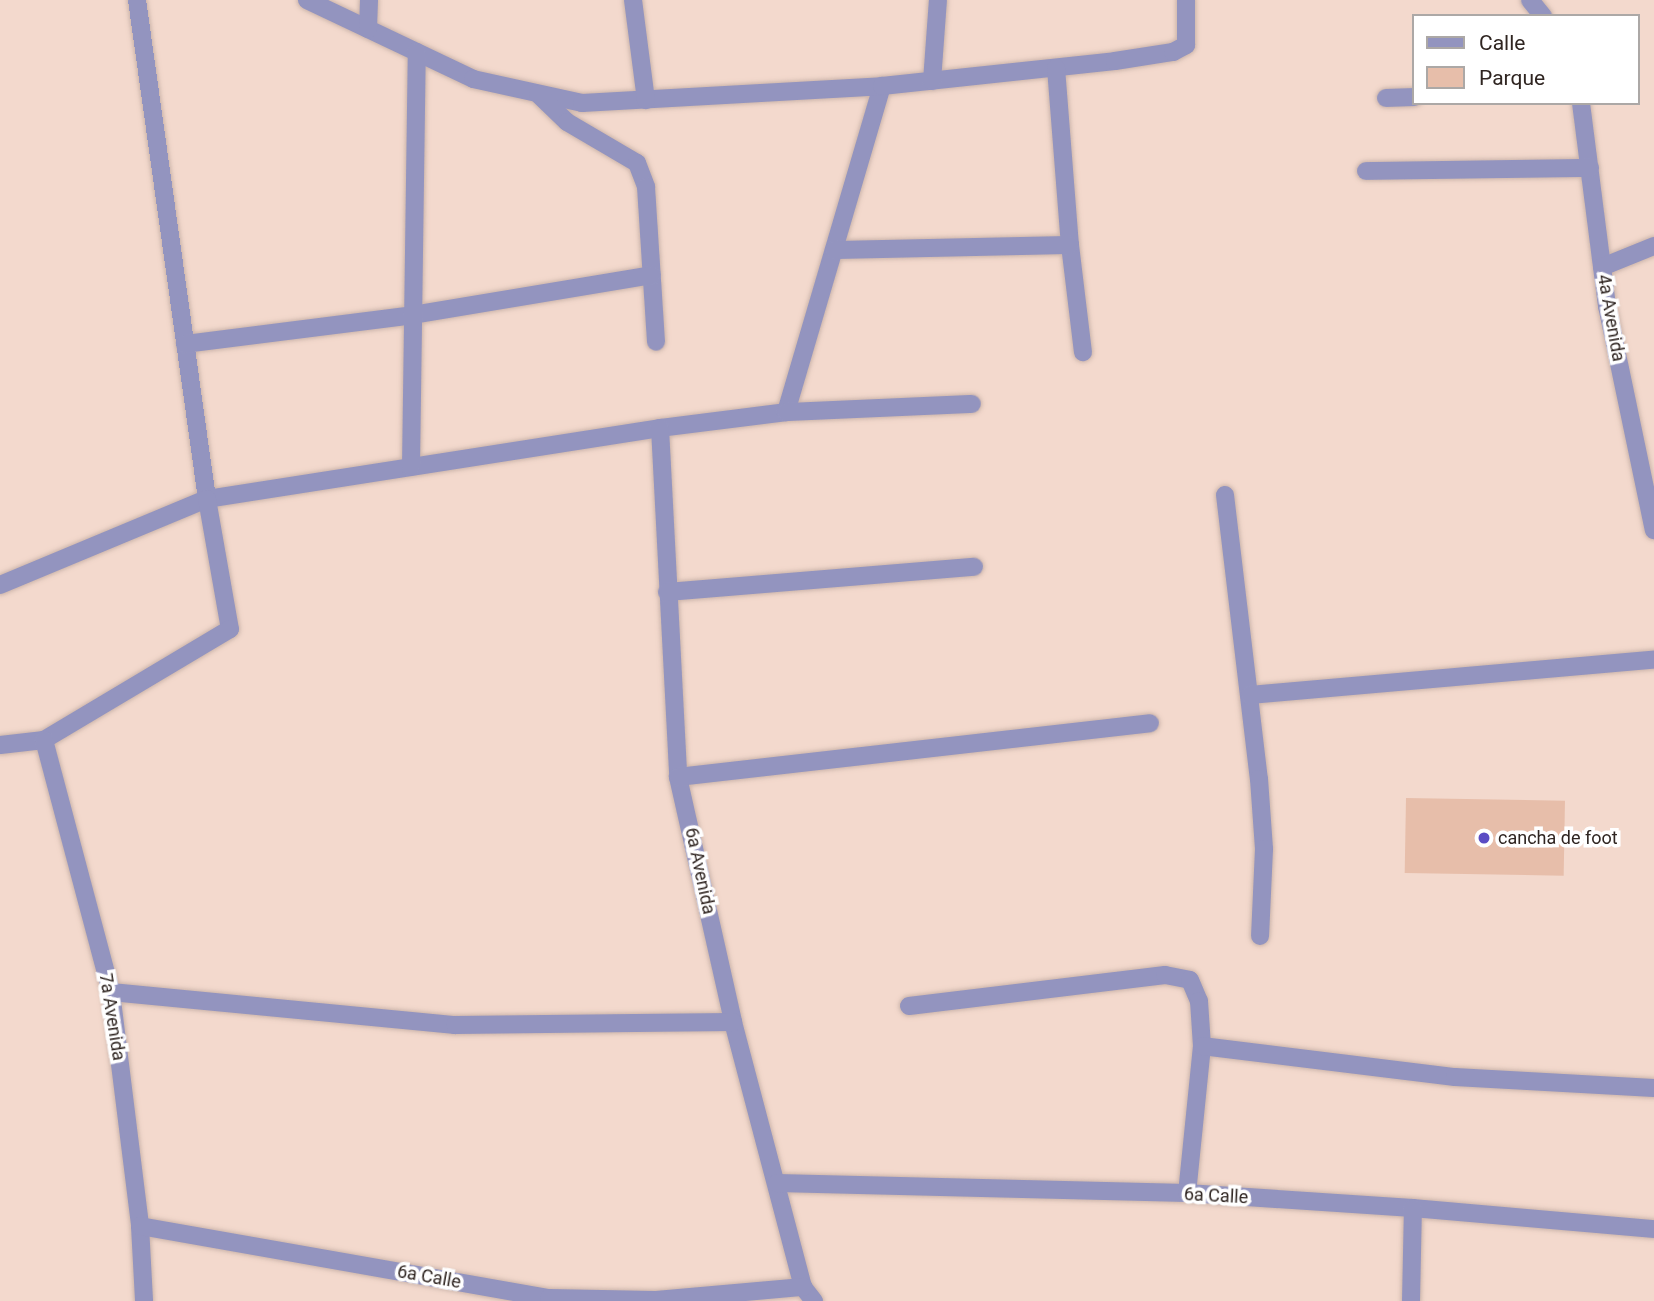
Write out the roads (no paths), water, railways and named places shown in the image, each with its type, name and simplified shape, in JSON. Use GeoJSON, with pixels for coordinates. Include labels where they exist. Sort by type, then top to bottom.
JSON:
{"type":"FeatureCollection","features":[{"type":"Feature","properties":{"kind":"street"},"geometry":{"type":"LineString","coordinates":[[0,745],[44,740],[230,629],[206,499],[137,0]]}},
{"type":"Feature","properties":{"kind":"street"},"geometry":{"type":"LineString","coordinates":[[307,0],[473,79],[582,103],[882,86],[1115,61],[1179,49],[1186,45],[1186,0]]}},
{"type":"Feature","properties":{"kind":"street"},"geometry":{"type":"LineString","coordinates":[[368,29],[369,0]]}},
{"type":"Feature","properties":{"kind":"street"},"geometry":{"type":"LineString","coordinates":[[633,0],[646,100]]}},
{"type":"Feature","properties":{"kind":"street"},"geometry":{"type":"LineString","coordinates":[[932,81],[938,0]]}},
{"type":"Feature","properties":{"kind":"street"},"geometry":{"type":"LineString","coordinates":[[1530,0],[1541,14]]}},
{"type":"Feature","properties":{"kind":"street"},"geometry":{"type":"LineString","coordinates":[[411,467],[417,52]]}},
{"type":"Feature","properties":{"kind":"street"},"geometry":{"type":"LineString","coordinates":[[1056,68],[1070,245],[1083,352]]}},
{"type":"Feature","properties":{"kind":"street"},"geometry":{"type":"LineString","coordinates":[[786,412],[882,86]]}},
{"type":"Feature","properties":{"kind":"street"},"geometry":{"type":"LineString","coordinates":[[536,92],[567,122],[637,163],[646,187],[656,342]]}},
{"type":"Feature","properties":{"kind":"street"},"geometry":{"type":"LineString","coordinates":[[1386,98],[1412,97]]}},
{"type":"Feature","properties":{"kind":"street","name":"4a Avenida"},"geometry":{"type":"LineString","coordinates":[[1581,105],[1607,306],[1653,519]]}},
{"type":"Feature","properties":{"kind":"street"},"geometry":{"type":"LineString","coordinates":[[1366,171],[1590,168]]}},
{"type":"Feature","properties":{"kind":"street"},"geometry":{"type":"LineString","coordinates":[[834,250],[1070,245]]}},
{"type":"Feature","properties":{"kind":"street"},"geometry":{"type":"LineString","coordinates":[[1602,267],[1654,246]]}},
{"type":"Feature","properties":{"kind":"street"},"geometry":{"type":"LineString","coordinates":[[185,344],[413,315],[652,275]]}},
{"type":"Feature","properties":{"kind":"street"},"geometry":{"type":"LineString","coordinates":[[0,585],[206,499],[660,428],[786,412],[972,404]]}},
{"type":"Feature","properties":{"kind":"street","name":"6a Avenida"},"geometry":{"type":"LineString","coordinates":[[660,428],[678,777],[733,1022],[809,1294]]}},
{"type":"Feature","properties":{"kind":"street"},"geometry":{"type":"LineString","coordinates":[[1226,495],[1250,695],[1264,849],[1260,936]]}},
{"type":"Feature","properties":{"kind":"street"},"geometry":{"type":"LineString","coordinates":[[667,592],[974,567]]}},
{"type":"Feature","properties":{"kind":"street"},"geometry":{"type":"LineString","coordinates":[[1250,695],[1654,660]]}},
{"type":"Feature","properties":{"kind":"street"},"geometry":{"type":"LineString","coordinates":[[678,777],[1150,723]]}},
{"type":"Feature","properties":{"kind":"street","name":"7a Avenida"},"geometry":{"type":"LineString","coordinates":[[44,740],[111,992],[140,1226],[144,1301]]}},
{"type":"Feature","properties":{"kind":"street"},"geometry":{"type":"LineString","coordinates":[[909,1006],[1166,975],[1190,980],[1199,1001],[1202,1046],[1187,1194]]}},
{"type":"Feature","properties":{"kind":"street"},"geometry":{"type":"LineString","coordinates":[[111,992],[455,1025],[733,1022]]}},
{"type":"Feature","properties":{"kind":"street"},"geometry":{"type":"LineString","coordinates":[[1202,1046],[1455,1077],[1654,1088]]}},
{"type":"Feature","properties":{"kind":"street","name":"6a Calle"},"geometry":{"type":"LineString","coordinates":[[777,1183],[1187,1194],[1413,1208],[1654,1229]]}},
{"type":"Feature","properties":{"kind":"street"},"geometry":{"type":"LineString","coordinates":[[1411,1301],[1413,1208]]}},
{"type":"Feature","properties":{"kind":"street","name":"6a Calle"},"geometry":{"type":"LineString","coordinates":[[140,1226],[549,1298],[656,1300],[809,1294]]}},
{"type":"Feature","properties":{"kind":"place","name":"cancha de foot"},"geometry":{"type":"Point","coordinates":[1484,838]}}]}
